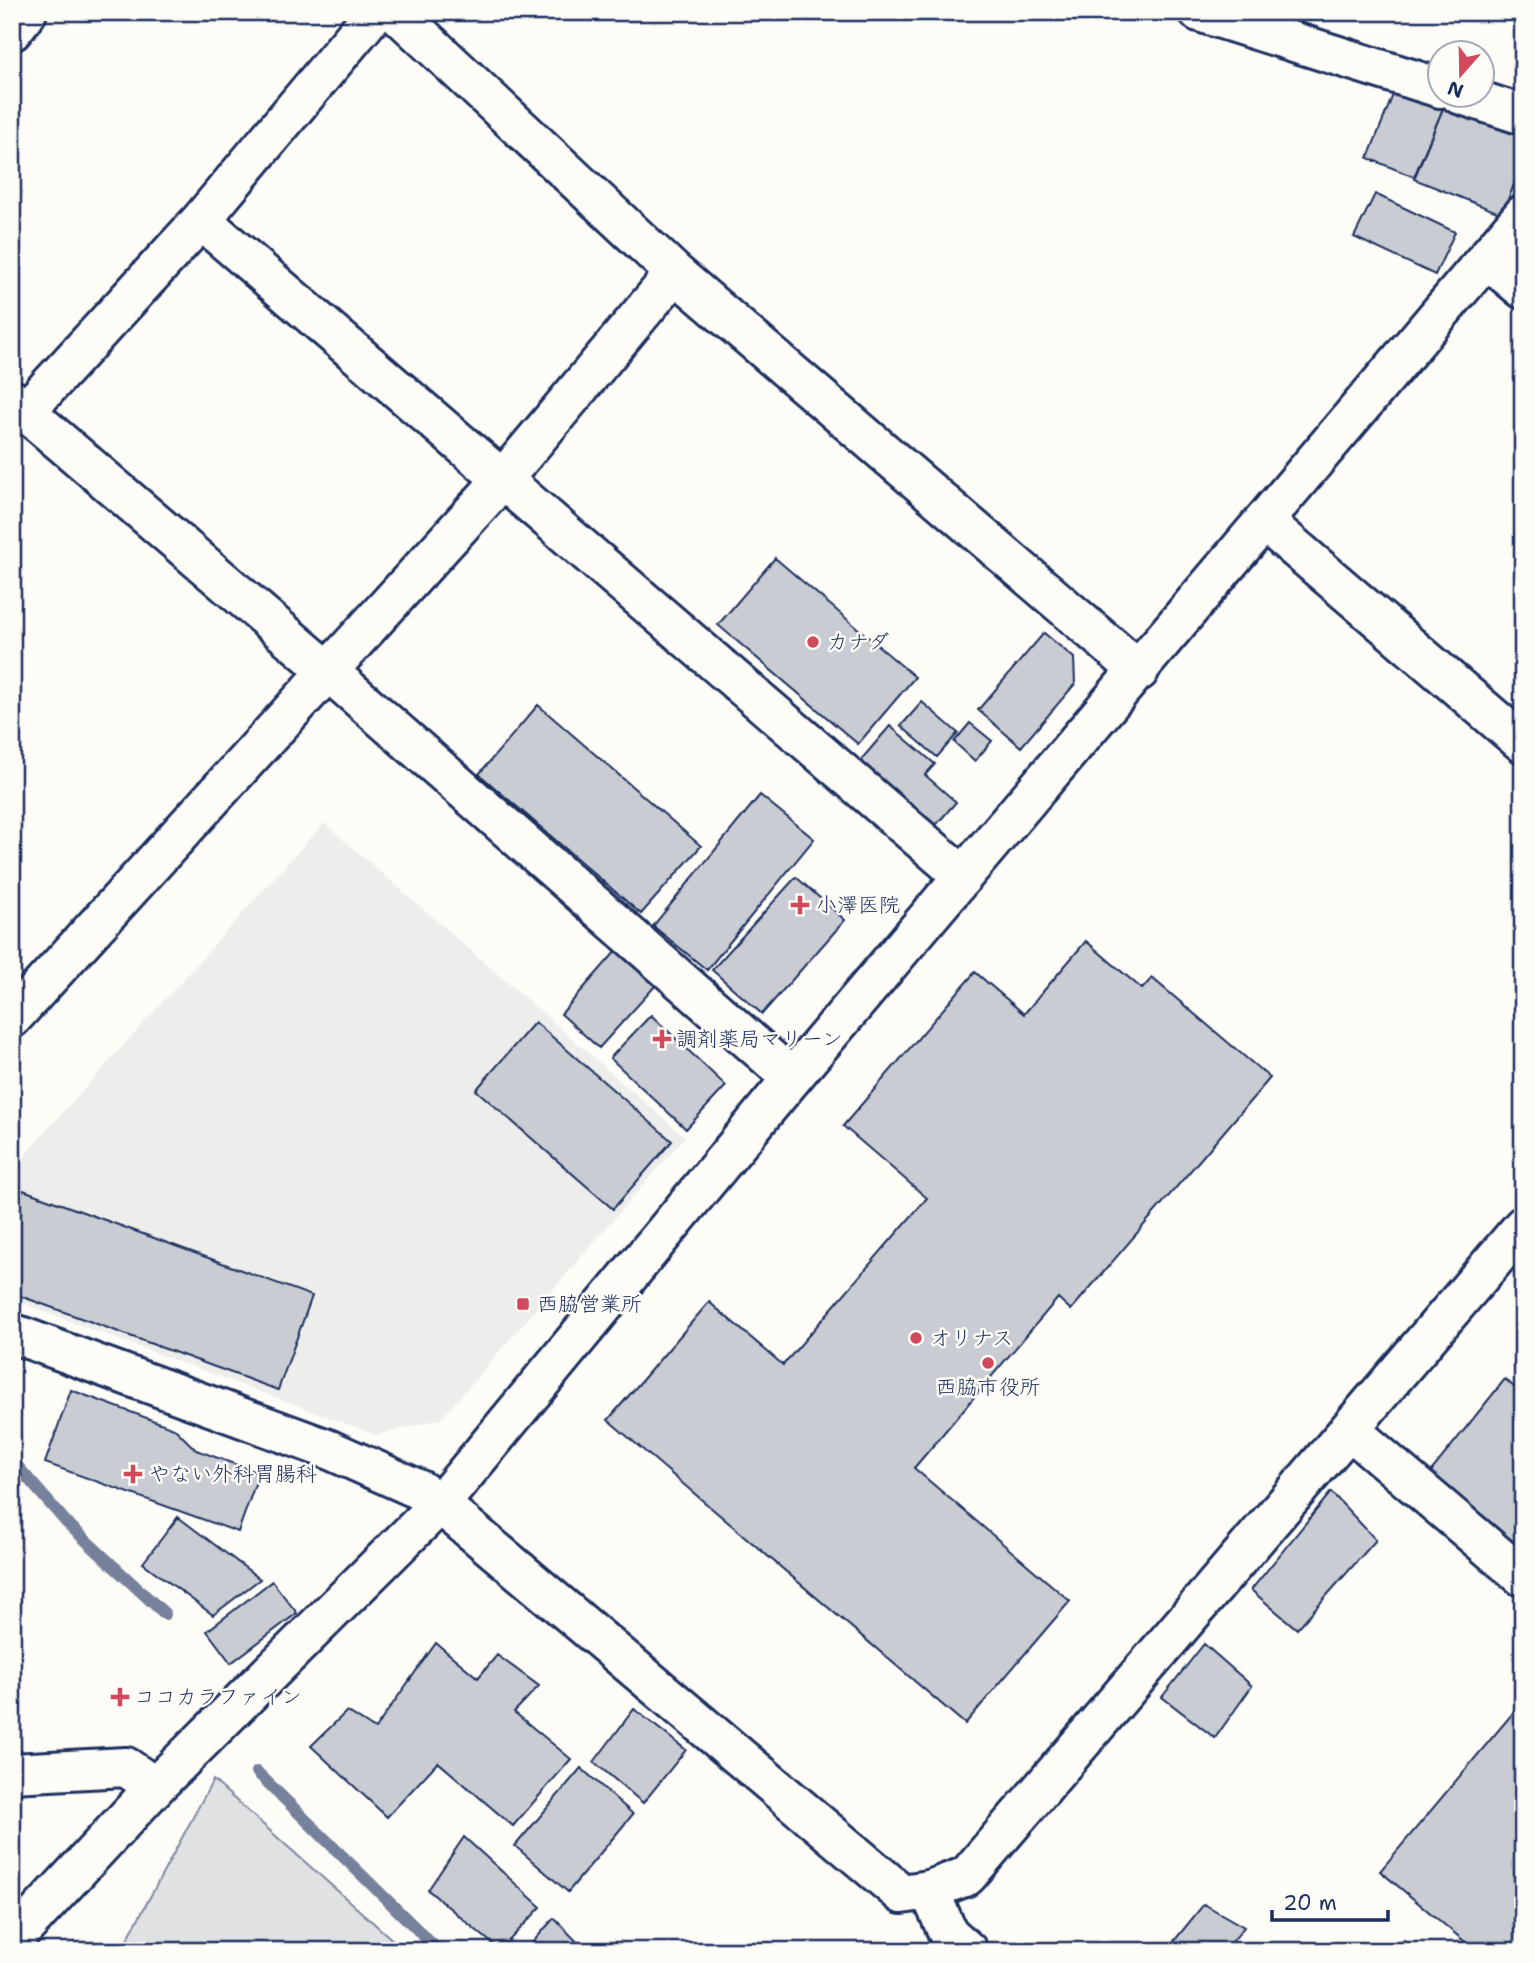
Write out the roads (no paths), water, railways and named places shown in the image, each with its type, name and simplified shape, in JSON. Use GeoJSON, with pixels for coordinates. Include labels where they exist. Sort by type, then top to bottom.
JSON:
{"type":"FeatureCollection","features":[{"type":"Feature","properties":{"kind":"street"},"geometry":{"type":"LineString","coordinates":[[12,31],[27,12]]}},
{"type":"Feature","properties":{"kind":"street"},"geometry":{"type":"LineString","coordinates":[[375,12],[201,220],[19,405],[328,671],[792,1078]]}},
{"type":"Feature","properties":{"kind":"street"},"geometry":{"type":"LineString","coordinates":[[397,12],[675,273],[1139,671]]}},
{"type":"Feature","properties":{"kind":"street"},"geometry":{"type":"LineString","coordinates":[[1199,12],[1426,84]]}},
{"type":"Feature","properties":{"kind":"street"},"geometry":{"type":"LineString","coordinates":[[1496,106],[1523,115]]}},
{"type":"Feature","properties":{"kind":"street"},"geometry":{"type":"LineString","coordinates":[[12,1941],[156,1787],[440,1504],[792,1078],[1523,215]]}},
{"type":"Feature","properties":{"kind":"street"},"geometry":{"type":"LineString","coordinates":[[201,220],[962,876]]}},
{"type":"Feature","properties":{"kind":"street"},"geometry":{"type":"LineString","coordinates":[[1487,259],[1523,289]]}},
{"type":"Feature","properties":{"kind":"street"},"geometry":{"type":"LineString","coordinates":[[12,1018],[502,480],[675,273]]}},
{"type":"Feature","properties":{"kind":"street"},"geometry":{"type":"LineString","coordinates":[[1265,522],[1523,743]]}},
{"type":"Feature","properties":{"kind":"street"},"geometry":{"type":"LineString","coordinates":[[12,1334],[330,1450],[420,1490],[440,1504],[902,1894],[929,1890],[967,1876],[1523,1226]]}},
{"type":"Feature","properties":{"kind":"street"},"geometry":{"type":"LineString","coordinates":[[1350,1430],[1523,1577]]}},
{"type":"Feature","properties":{"kind":"street"},"geometry":{"type":"LineString","coordinates":[[12,1773],[127,1767],[156,1787]]}},
{"type":"Feature","properties":{"kind":"street"},"geometry":{"type":"LineString","coordinates":[[929,1890],[948,1933],[968,1951]]}},
{"type":"Feature","properties":{"kind":"waterway"},"geometry":{"type":"LineString","coordinates":[[12,1460],[66,1522],[165,1614]]}},
{"type":"Feature","properties":{"kind":"waterway"},"geometry":{"type":"LineString","coordinates":[[257,1772],[439,1951]]}},
{"type":"Feature","properties":{"kind":"place","name":"カナダ"},"geometry":{"type":"Point","coordinates":[813,642]}},
{"type":"Feature","properties":{"kind":"place","name":"小澤医院"},"geometry":{"type":"Point","coordinates":[800,905]}},
{"type":"Feature","properties":{"kind":"place","name":"調剤薬局マリーン"},"geometry":{"type":"Point","coordinates":[662,1039]}},
{"type":"Feature","properties":{"kind":"place","name":"西脇営業所"},"geometry":{"type":"Point","coordinates":[523,1304]}},
{"type":"Feature","properties":{"kind":"place","name":"オリナス"},"geometry":{"type":"Point","coordinates":[916,1338]}},
{"type":"Feature","properties":{"kind":"place","name":"西脇市役所"},"geometry":{"type":"Point","coordinates":[988,1363]}},
{"type":"Feature","properties":{"kind":"place","name":"やない外科胃腸科"},"geometry":{"type":"Point","coordinates":[133,1474]}},
{"type":"Feature","properties":{"kind":"place","name":"ココカラファイン"},"geometry":{"type":"Point","coordinates":[120,1697]}}]}
